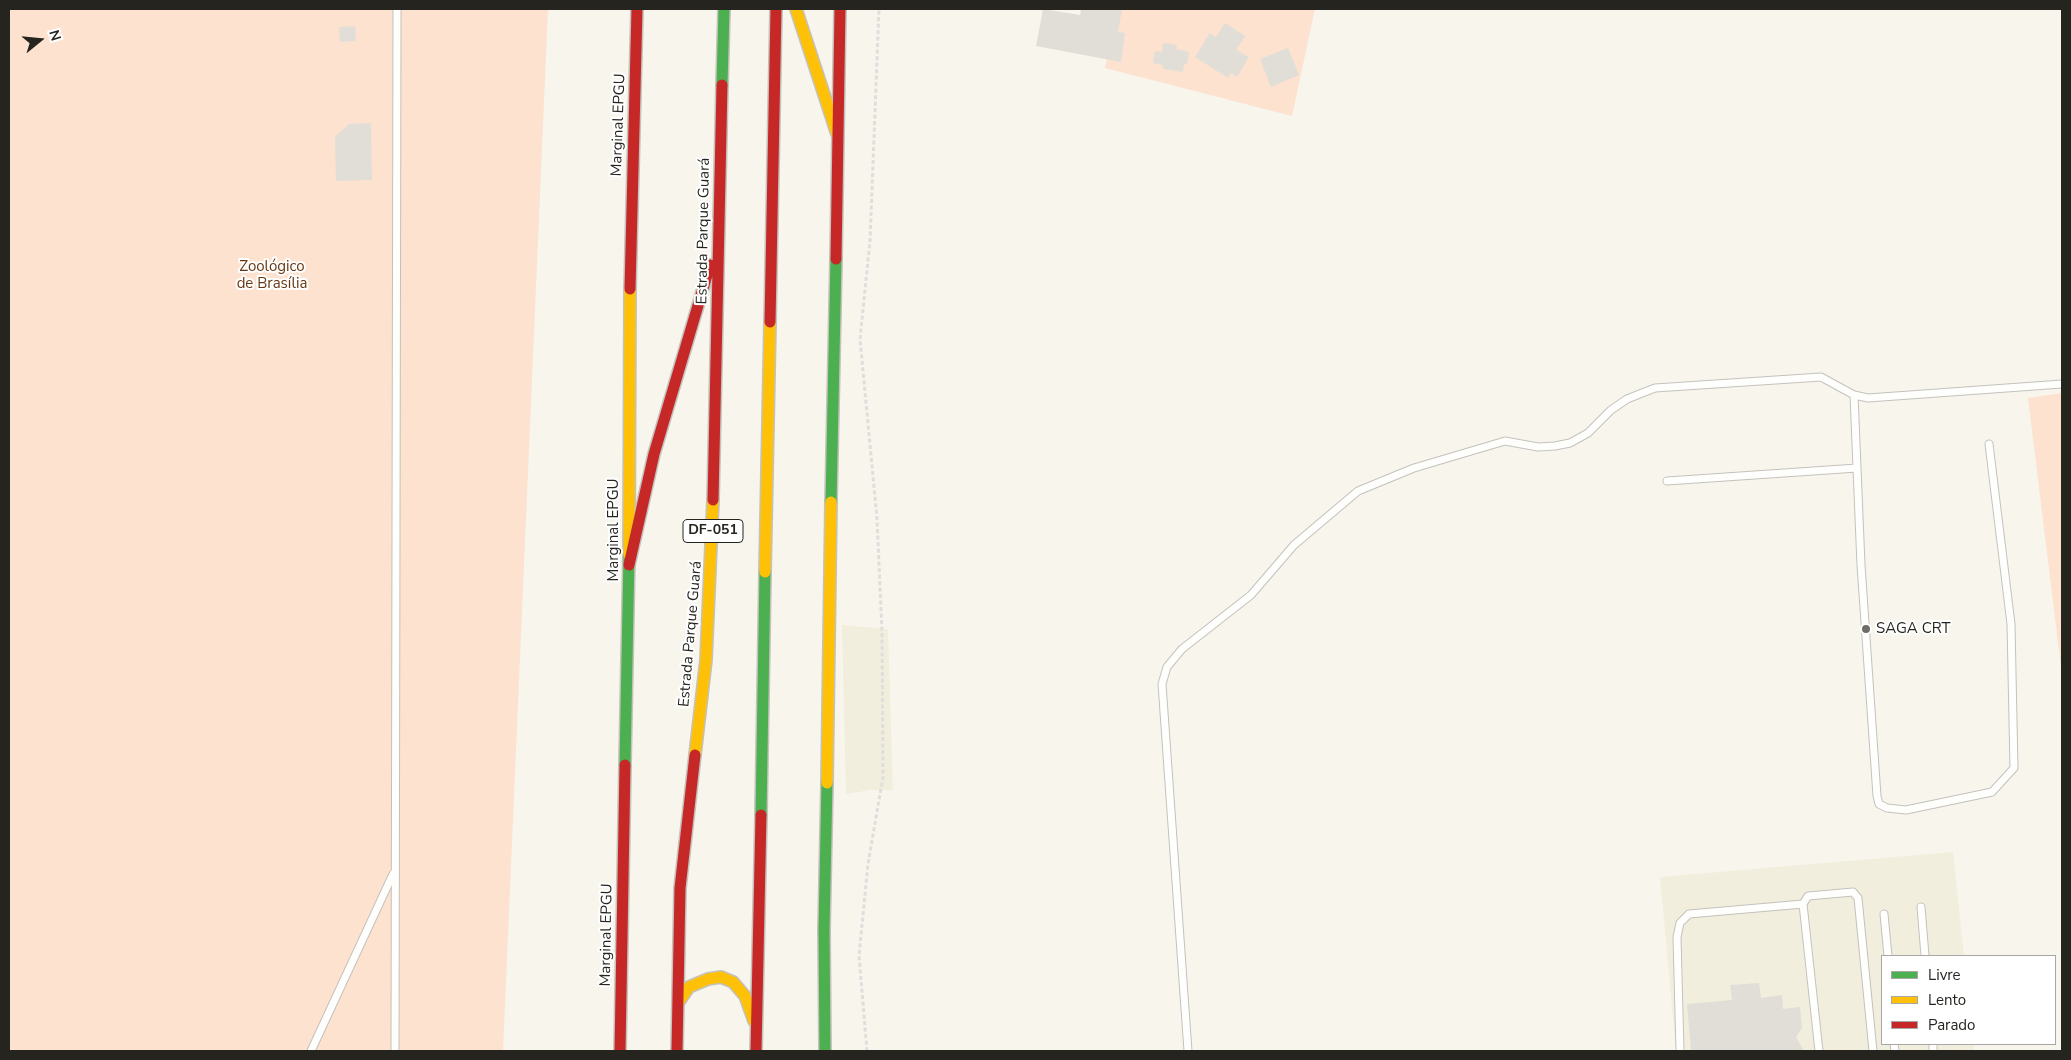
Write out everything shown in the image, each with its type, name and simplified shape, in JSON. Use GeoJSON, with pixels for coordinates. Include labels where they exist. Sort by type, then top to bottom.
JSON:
{"type":"FeatureCollection","features":[{"type":"Feature","properties":{"kind":"main road","name":"Marginal EPGU"},"geometry":{"type":"LineString","coordinates":[[620,1051],[629,565],[630,284],[638,9]]}},
{"type":"Feature","properties":{"kind":"main road","name":"Estrada Parque Guará"},"geometry":{"type":"LineString","coordinates":[[677,1051],[680,888],[706,660],[712,551],[724,9]]}},
{"type":"Feature","properties":{"kind":"main road","name":"DF-051"},"geometry":{"type":"LineString","coordinates":[[756,1051],[776,9]]}},
{"type":"Feature","properties":{"kind":"main road"},"geometry":{"type":"LineString","coordinates":[[796,9],[837,134]]}},
{"type":"Feature","properties":{"kind":"main road"},"geometry":{"type":"LineString","coordinates":[[825,1051],[824,920],[840,9]]}},
{"type":"Feature","properties":{"kind":"main road"},"geometry":{"type":"LineString","coordinates":[[629,565],[654,454],[719,238]]}},
{"type":"Feature","properties":{"kind":"main road"},"geometry":{"type":"LineString","coordinates":[[678,1003],[689,987],[708,979],[721,977],[734,982],[745,996],[756,1026]]}},
{"type":"Feature","properties":{"kind":"lane"},"geometry":{"type":"LineString","coordinates":[[395,1051],[396,9]]}},
{"type":"Feature","properties":{"kind":"lane"},"geometry":{"type":"LineString","coordinates":[[1188,1051],[1162,684],[1167,667],[1182,649],[1251,595],[1294,545],[1358,491],[1414,468],[1505,441],[1538,447],[1555,446],[1570,442],[1588,433],[1610,410],[1627,399],[1655,388],[1821,377],[1854,396],[1886,398],[2062,384]]}},
{"type":"Feature","properties":{"kind":"lane"},"geometry":{"type":"LineString","coordinates":[[1854,396],[1861,564],[1877,796],[1879,804],[1888,808],[1906,810],[1992,792],[2014,768],[2011,624],[1989,444]]}},
{"type":"Feature","properties":{"kind":"lane"},"geometry":{"type":"LineString","coordinates":[[1667,481],[1857,468]]}},
{"type":"Feature","properties":{"kind":"lane"},"geometry":{"type":"LineString","coordinates":[[311,1051],[394,871]]}},
{"type":"Feature","properties":{"kind":"lane"},"geometry":{"type":"LineString","coordinates":[[1819,1051],[1803,904],[1808,896],[1853,892],[1858,898],[1873,1051]]}},
{"type":"Feature","properties":{"kind":"lane"},"geometry":{"type":"LineString","coordinates":[[1680,1051],[1677,937],[1680,924],[1688,914],[1803,904]]}},
{"type":"Feature","properties":{"kind":"lane"},"geometry":{"type":"LineString","coordinates":[[1921,907],[1925,955]]}},
{"type":"Feature","properties":{"kind":"lane"},"geometry":{"type":"LineString","coordinates":[[1884,914],[1888,955]]}},
{"type":"Feature","properties":{"kind":"path"},"geometry":{"type":"LineString","coordinates":[[867,1051],[859,956],[868,864],[883,776],[882,640],[877,519],[860,338],[870,240],[879,9]]}},
{"type":"Feature","properties":{"kind":"shaded area"},"geometry":{"type":"Polygon","coordinates":[[[842,625],[888,629],[893,790],[871,790],[846,794],[842,625]]]}},
{"type":"Feature","properties":{"kind":"shaded area"},"geometry":{"type":"Polygon","coordinates":[[[1953,852],[1964,955],[1881,955],[1881,1045],[1974,1045],[1974,1051],[1676,1051],[1660,877],[1953,852]]]}},
{"type":"Feature","properties":{"kind":"green space","name":"Zoológico de Brasília"},"geometry":{"type":"Polygon","coordinates":[[[9,9],[548,9],[503,1051],[9,1051],[9,9]]]}},
{"type":"Feature","properties":{"kind":"green space"},"geometry":{"type":"Polygon","coordinates":[[[1118,9],[1315,9],[1292,116],[1105,68],[1118,9]]]}},
{"type":"Feature","properties":{"kind":"green space"},"geometry":{"type":"Polygon","coordinates":[[[2062,393],[2062,675],[2028,398],[2062,393]]]}},
{"type":"Feature","properties":{"kind":"building"},"geometry":{"type":"Polygon","coordinates":[[[1043,9],[1080,15],[1081,9],[1122,9],[1118,32],[1125,33],[1121,62],[1036,46],[1043,9]]]}},
{"type":"Feature","properties":{"kind":"building"},"geometry":{"type":"Polygon","coordinates":[[[1225,23],[1245,36],[1236,50],[1249,57],[1237,77],[1231,73],[1228,78],[1195,57],[1210,33],[1216,37],[1225,23]]]}},
{"type":"Feature","properties":{"kind":"building"},"geometry":{"type":"Polygon","coordinates":[[[355,26],[356,41],[340,42],[339,27],[355,26]]]}},
{"type":"Feature","properties":{"kind":"building"},"geometry":{"type":"Polygon","coordinates":[[[1163,43],[1177,45],[1176,49],[1189,52],[1187,64],[1184,64],[1183,72],[1163,69],[1163,65],[1153,63],[1155,51],[1162,52],[1163,43]]]}},
{"type":"Feature","properties":{"kind":"building"},"geometry":{"type":"Polygon","coordinates":[[[1288,48],[1299,75],[1271,87],[1260,59],[1288,48]]]}},
{"type":"Feature","properties":{"kind":"building"},"geometry":{"type":"Polygon","coordinates":[[[371,123],[372,180],[336,181],[335,137],[349,124],[371,123]]]}},
{"type":"Feature","properties":{"kind":"building"},"geometry":{"type":"Polygon","coordinates":[[[1759,983],[1761,998],[1782,995],[1783,1009],[1800,1007],[1802,1028],[1796,1037],[1804,1051],[1691,1051],[1687,1004],[1732,1000],[1730,985],[1759,983]]]}},
{"type":"Feature","properties":{"kind":"traffic: fast"},"geometry":{"type":"LineString","coordinates":[[722,85],[724,9]]}},
{"type":"Feature","properties":{"kind":"traffic: fast"},"geometry":{"type":"LineString","coordinates":[[831,502],[836,259]]}},
{"type":"Feature","properties":{"kind":"traffic: fast"},"geometry":{"type":"LineString","coordinates":[[625,765],[629,555]]}},
{"type":"Feature","properties":{"kind":"traffic: fast"},"geometry":{"type":"LineString","coordinates":[[761,815],[765,572]]}},
{"type":"Feature","properties":{"kind":"traffic: fast"},"geometry":{"type":"LineString","coordinates":[[825,1051],[824,930],[827,783]]}},
{"type":"Feature","properties":{"kind":"traffic: slow"},"geometry":{"type":"LineString","coordinates":[[796,9],[837,134]]}},
{"type":"Feature","properties":{"kind":"traffic: slow"},"geometry":{"type":"LineString","coordinates":[[629,555],[630,289]]}},
{"type":"Feature","properties":{"kind":"traffic: slow"},"geometry":{"type":"LineString","coordinates":[[765,572],[770,322]]}},
{"type":"Feature","properties":{"kind":"traffic: slow"},"geometry":{"type":"LineString","coordinates":[[695,755],[706,660],[713,500]]}},
{"type":"Feature","properties":{"kind":"traffic: slow"},"geometry":{"type":"LineString","coordinates":[[827,783],[831,502]]}},
{"type":"Feature","properties":{"kind":"traffic: slow"},"geometry":{"type":"LineString","coordinates":[[678,1003],[689,987],[708,979],[721,977],[733,982],[745,996],[754,1021]]}},
{"type":"Feature","properties":{"kind":"traffic: jam"},"geometry":{"type":"LineString","coordinates":[[630,289],[637,9]]}},
{"type":"Feature","properties":{"kind":"traffic: jam"},"geometry":{"type":"LineString","coordinates":[[770,322],[776,9]]}},
{"type":"Feature","properties":{"kind":"traffic: jam"},"geometry":{"type":"LineString","coordinates":[[836,259],[840,9]]}},
{"type":"Feature","properties":{"kind":"traffic: jam"},"geometry":{"type":"LineString","coordinates":[[713,500],[722,85]]}},
{"type":"Feature","properties":{"kind":"traffic: jam"},"geometry":{"type":"LineString","coordinates":[[629,565],[654,454],[710,265]]}},
{"type":"Feature","properties":{"kind":"traffic: jam"},"geometry":{"type":"LineString","coordinates":[[677,1051],[680,888],[695,755]]}},
{"type":"Feature","properties":{"kind":"traffic: jam"},"geometry":{"type":"LineString","coordinates":[[620,1051],[625,765]]}},
{"type":"Feature","properties":{"kind":"traffic: jam"},"geometry":{"type":"LineString","coordinates":[[756,1051],[761,815]]}},
{"type":"Feature","properties":{"kind":"place","name":"SAGA CRT"},"geometry":{"type":"Point","coordinates":[1866,629]}}]}
